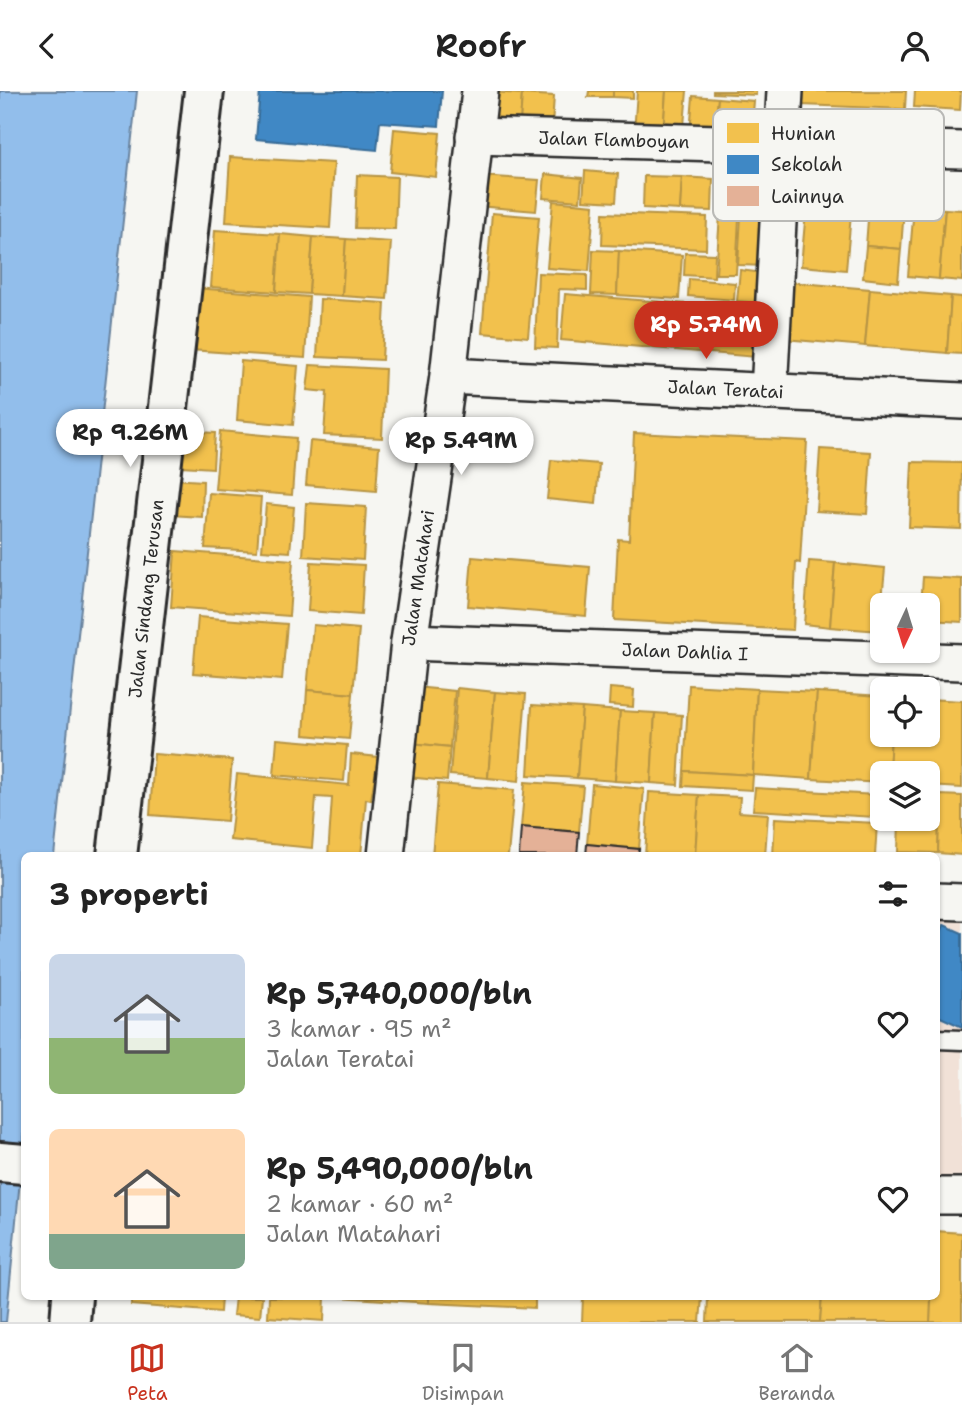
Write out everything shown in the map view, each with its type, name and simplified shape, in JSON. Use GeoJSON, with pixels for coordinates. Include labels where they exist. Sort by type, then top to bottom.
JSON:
{"type":"FeatureCollection","features":[{"type":"Feature","properties":{"kind":"street","name":"Jalan Sindang Terusan"},"geometry":{"type":"LineString","coordinates":[[117,852],[204,91]]}},
{"type":"Feature","properties":{"kind":"street","name":"Jalan Matahari"},"geometry":{"type":"LineString","coordinates":[[386,852],[409,642],[448,376],[480,91]]}},
{"type":"Feature","properties":{"kind":"street"},"geometry":{"type":"LineString","coordinates":[[785,91],[785,109]]}},
{"type":"Feature","properties":{"kind":"street","name":"Jalan Flamboyan"},"geometry":{"type":"LineString","coordinates":[[474,136],[713,143]]}},
{"type":"Feature","properties":{"kind":"street","name":"Jalan Flamboyan"},"geometry":{"type":"LineString","coordinates":[[944,149],[962,150]]}},
{"type":"Feature","properties":{"kind":"street"},"geometry":{"type":"LineString","coordinates":[[769,392],[779,221]]}},
{"type":"Feature","properties":{"kind":"street","name":"Jalan Teratai"},"geometry":{"type":"LineString","coordinates":[[448,376],[962,401]]}},
{"type":"Feature","properties":{"kind":"street","name":"Jalan Dahlia I"},"geometry":{"type":"LineString","coordinates":[[409,642],[962,662]]}},
{"type":"Feature","properties":{"kind":"street"},"geometry":{"type":"LineString","coordinates":[[940,901],[962,902]]}},
{"type":"Feature","properties":{"kind":"street"},"geometry":{"type":"LineString","coordinates":[[0,1162],[21,1164]]}},
{"type":"Feature","properties":{"kind":"street"},"geometry":{"type":"LineString","coordinates":[[940,1196],[962,1196]]}},
{"type":"Feature","properties":{"kind":"street"},"geometry":{"type":"LineString","coordinates":[[70,1322],[72,1300]]}},
{"type":"Feature","properties":{"kind":"lane"},"geometry":{"type":"LineString","coordinates":[[940,1039],[962,1040]]}},
{"type":"Feature","properties":{"kind":"shaded area"},"geometry":{"type":"Polygon","coordinates":[[[940,916],[962,917],[962,1193],[940,1192],[940,916]]]}},
{"type":"Feature","properties":{"kind":"water"},"geometry":{"type":"Polygon","coordinates":[[[0,91],[137,91],[54,852],[21,852],[21,1170],[6,1322],[0,1322],[0,91]]]}},
{"type":"Feature","properties":{"kind":"building: Hunian"},"geometry":{"type":"Polygon","coordinates":[[[589,91],[613,91],[613,97],[588,97],[589,91]]]}},
{"type":"Feature","properties":{"kind":"building: Hunian"},"geometry":{"type":"Polygon","coordinates":[[[613,91],[633,91],[633,98],[613,97],[613,91]]]}},
{"type":"Feature","properties":{"kind":"building: Hunian"},"geometry":{"type":"Polygon","coordinates":[[[637,91],[666,91],[663,135],[634,133],[637,91]]]}},
{"type":"Feature","properties":{"kind":"building: Hunian"},"geometry":{"type":"Polygon","coordinates":[[[666,91],[687,91],[683,137],[663,135],[666,91]]]}},
{"type":"Feature","properties":{"kind":"building: Hunian"},"geometry":{"type":"Polygon","coordinates":[[[756,91],[756,95],[713,93],[756,91]]]}},
{"type":"Feature","properties":{"kind":"building: Hunian"},"geometry":{"type":"Polygon","coordinates":[[[802,91],[906,91],[905,109],[801,105],[802,91]]]}},
{"type":"Feature","properties":{"kind":"building: Hunian"},"geometry":{"type":"Polygon","coordinates":[[[915,91],[961,91],[960,110],[914,107],[915,91]]]}},
{"type":"Feature","properties":{"kind":"building: Hunian"},"geometry":{"type":"Polygon","coordinates":[[[491,92],[522,94],[520,124],[489,122],[491,92]]]}},
{"type":"Feature","properties":{"kind":"building: Hunian"},"geometry":{"type":"Polygon","coordinates":[[[522,94],[554,96],[552,126],[520,124],[522,94]]]}},
{"type":"Feature","properties":{"kind":"building: Hunian"},"geometry":{"type":"Polygon","coordinates":[[[693,96],[718,98],[717,109],[713,109],[713,135],[690,133],[693,96]]]}},
{"type":"Feature","properties":{"kind":"building: Hunian"},"geometry":{"type":"Polygon","coordinates":[[[718,98],[754,101],[753,109],[717,109],[718,98]]]}},
{"type":"Feature","properties":{"kind":"building: Hunian"},"geometry":{"type":"Polygon","coordinates":[[[394,129],[440,133],[436,177],[390,172],[394,129]]]}},
{"type":"Feature","properties":{"kind":"building: Hunian"},"geometry":{"type":"Polygon","coordinates":[[[230,157],[334,163],[330,228],[226,222],[230,157]]]}},
{"type":"Feature","properties":{"kind":"building: Hunian"},"geometry":{"type":"Polygon","coordinates":[[[585,171],[618,174],[616,202],[583,200],[585,171]]]}},
{"type":"Feature","properties":{"kind":"building: Hunian"},"geometry":{"type":"Polygon","coordinates":[[[545,174],[582,178],[580,201],[543,198],[545,174]]]}},
{"type":"Feature","properties":{"kind":"building: Hunian"},"geometry":{"type":"Polygon","coordinates":[[[357,175],[397,177],[395,229],[355,228],[357,175]]]}},
{"type":"Feature","properties":{"kind":"building: Hunian"},"geometry":{"type":"Polygon","coordinates":[[[479,176],[539,180],[536,211],[477,206],[479,176]]]}},
{"type":"Feature","properties":{"kind":"building: Hunian"},"geometry":{"type":"Polygon","coordinates":[[[644,176],[682,177],[680,210],[643,208],[644,176]]]}},
{"type":"Feature","properties":{"kind":"building: Hunian"},"geometry":{"type":"Polygon","coordinates":[[[682,177],[713,179],[712,211],[680,210],[682,177]]]}},
{"type":"Feature","properties":{"kind":"building: Hunian"},"geometry":{"type":"Polygon","coordinates":[[[553,201],[594,205],[589,271],[547,268],[553,201]]]}},
{"type":"Feature","properties":{"kind":"building: Hunian"},"geometry":{"type":"Polygon","coordinates":[[[945,209],[962,210],[962,281],[939,279],[945,209]]]}},
{"type":"Feature","properties":{"kind":"building: Hunian"},"geometry":{"type":"Polygon","coordinates":[[[492,213],[539,217],[528,337],[482,333],[492,213]]]}},
{"type":"Feature","properties":{"kind":"building: Hunian"},"geometry":{"type":"Polygon","coordinates":[[[603,213],[707,217],[706,249],[602,245],[603,213]]]}},
{"type":"Feature","properties":{"kind":"building: Hunian"},"geometry":{"type":"Polygon","coordinates":[[[720,221],[739,221],[736,274],[716,274],[720,221]]]}},
{"type":"Feature","properties":{"kind":"building: Hunian"},"geometry":{"type":"Polygon","coordinates":[[[741,221],[768,221],[766,266],[738,265],[741,221]]]}},
{"type":"Feature","properties":{"kind":"building: Hunian"},"geometry":{"type":"Polygon","coordinates":[[[805,221],[850,221],[846,270],[801,266],[805,221]]]}},
{"type":"Feature","properties":{"kind":"building: Hunian"},"geometry":{"type":"Polygon","coordinates":[[[868,221],[903,221],[901,249],[866,246],[868,221]]]}},
{"type":"Feature","properties":{"kind":"building: Hunian"},"geometry":{"type":"Polygon","coordinates":[[[913,221],[944,221],[939,279],[908,276],[913,221]]]}},
{"type":"Feature","properties":{"kind":"building: Hunian"},"geometry":{"type":"Polygon","coordinates":[[[215,230],[280,234],[276,292],[211,287],[215,230]]]}},
{"type":"Feature","properties":{"kind":"building: Hunian"},"geometry":{"type":"Polygon","coordinates":[[[280,234],[313,237],[309,294],[276,292],[280,234]]]}},
{"type":"Feature","properties":{"kind":"building: Hunian"},"geometry":{"type":"Polygon","coordinates":[[[313,237],[346,239],[342,296],[309,294],[313,237]]]}},
{"type":"Feature","properties":{"kind":"building: Hunian"},"geometry":{"type":"Polygon","coordinates":[[[346,239],[391,242],[387,299],[342,296],[346,239]]]}},
{"type":"Feature","properties":{"kind":"building: Hunian"},"geometry":{"type":"Polygon","coordinates":[[[866,246],[901,249],[898,282],[863,278],[866,246]]]}},
{"type":"Feature","properties":{"kind":"building: Hunian"},"geometry":{"type":"Polygon","coordinates":[[[593,250],[619,251],[617,295],[591,294],[593,250]]]}},
{"type":"Feature","properties":{"kind":"building: Hunian"},"geometry":{"type":"Polygon","coordinates":[[[619,251],[682,255],[679,299],[617,295],[619,251]]]}},
{"type":"Feature","properties":{"kind":"building: Hunian"},"geometry":{"type":"Polygon","coordinates":[[[685,253],[715,254],[714,277],[684,275],[685,253]]]}},
{"type":"Feature","properties":{"kind":"building: Hunian"},"geometry":{"type":"Polygon","coordinates":[[[740,270],[764,273],[761,303],[737,301],[740,270]]]}},
{"type":"Feature","properties":{"kind":"building: Hunian"},"geometry":{"type":"Polygon","coordinates":[[[538,273],[587,275],[587,290],[559,289],[557,348],[535,347],[538,273]]]}},
{"type":"Feature","properties":{"kind":"building: Hunian"},"geometry":{"type":"Polygon","coordinates":[[[689,279],[735,283],[734,300],[688,296],[689,279]]]}},
{"type":"Feature","properties":{"kind":"building: Hunian"},"geometry":{"type":"Polygon","coordinates":[[[789,282],[870,289],[865,346],[784,339],[789,282]]]}},
{"type":"Feature","properties":{"kind":"building: Hunian"},"geometry":{"type":"Polygon","coordinates":[[[195,288],[309,297],[305,358],[190,350],[195,288]]]}},
{"type":"Feature","properties":{"kind":"building: Hunian"},"geometry":{"type":"Polygon","coordinates":[[[870,289],[951,296],[947,353],[865,346],[870,289]]]}},
{"type":"Feature","properties":{"kind":"building: Hunian"},"geometry":{"type":"Polygon","coordinates":[[[565,294],[760,310],[756,357],[561,340],[565,294]]]}},
{"type":"Feature","properties":{"kind":"building: Hunian"},"geometry":{"type":"Polygon","coordinates":[[[951,296],[962,297],[962,354],[947,353],[951,296]]]}},
{"type":"Feature","properties":{"kind":"building: Hunian"},"geometry":{"type":"Polygon","coordinates":[[[320,299],[385,303],[382,360],[317,357],[320,299]]]}},
{"type":"Feature","properties":{"kind":"building: Hunian"},"geometry":{"type":"Polygon","coordinates":[[[241,361],[298,366],[293,425],[237,420],[241,361]]]}},
{"type":"Feature","properties":{"kind":"building: Hunian"},"geometry":{"type":"Polygon","coordinates":[[[310,365],[385,369],[382,438],[324,435],[327,392],[307,390],[310,365]]]}},
{"type":"Feature","properties":{"kind":"building: Hunian"},"geometry":{"type":"Polygon","coordinates":[[[183,431],[215,433],[213,468],[181,466],[183,431]]]}},
{"type":"Feature","properties":{"kind":"building: Hunian"},"geometry":{"type":"Polygon","coordinates":[[[220,431],[296,438],[292,495],[215,489],[220,431]]]}},
{"type":"Feature","properties":{"kind":"building: Hunian"},"geometry":{"type":"Polygon","coordinates":[[[634,433],[807,441],[793,630],[614,620],[618,539],[629,540],[634,433]]]}},
{"type":"Feature","properties":{"kind":"building: Hunian"},"geometry":{"type":"Polygon","coordinates":[[[310,441],[379,447],[376,491],[306,485],[310,441]]]}},
{"type":"Feature","properties":{"kind":"building: Hunian"},"geometry":{"type":"Polygon","coordinates":[[[820,449],[871,452],[867,514],[816,511],[820,449]]]}},
{"type":"Feature","properties":{"kind":"building: Hunian"},"geometry":{"type":"Polygon","coordinates":[[[551,460],[599,464],[596,504],[547,499],[551,460]]]}},
{"type":"Feature","properties":{"kind":"building: Hunian"},"geometry":{"type":"Polygon","coordinates":[[[912,462],[962,463],[961,529],[909,527],[912,462]]]}},
{"type":"Feature","properties":{"kind":"building: Hunian"},"geometry":{"type":"Polygon","coordinates":[[[171,479],[203,481],[202,517],[170,515],[171,479]]]}},
{"type":"Feature","properties":{"kind":"building: Hunian"},"geometry":{"type":"Polygon","coordinates":[[[209,493],[261,497],[257,551],[205,548],[209,493]]]}},
{"type":"Feature","properties":{"kind":"building: Hunian"},"geometry":{"type":"Polygon","coordinates":[[[306,503],[366,507],[363,560],[303,556],[306,503]]]}},
{"type":"Feature","properties":{"kind":"building: Hunian"},"geometry":{"type":"Polygon","coordinates":[[[266,504],[294,507],[290,552],[262,550],[266,504]]]}},
{"type":"Feature","properties":{"kind":"building: Hunian"},"geometry":{"type":"Polygon","coordinates":[[[175,551],[293,560],[289,616],[171,607],[175,551]]]}},
{"type":"Feature","properties":{"kind":"building: Hunian"},"geometry":{"type":"Polygon","coordinates":[[[472,557],[590,567],[586,616],[468,606],[472,557]]]}},
{"type":"Feature","properties":{"kind":"building: Hunian"},"geometry":{"type":"Polygon","coordinates":[[[809,561],[835,563],[830,627],[804,624],[809,561]]]}},
{"type":"Feature","properties":{"kind":"building: Hunian"},"geometry":{"type":"Polygon","coordinates":[[[311,562],[364,565],[361,615],[308,611],[311,562]]]}},
{"type":"Feature","properties":{"kind":"building: Hunian"},"geometry":{"type":"Polygon","coordinates":[[[835,563],[885,568],[883,593],[870,593],[870,630],[830,627],[835,563]]]}},
{"type":"Feature","properties":{"kind":"building: Hunian"},"geometry":{"type":"Polygon","coordinates":[[[923,577],[962,579],[962,622],[940,621],[940,593],[922,593],[923,577]]]}},
{"type":"Feature","properties":{"kind":"building: Hunian"},"geometry":{"type":"Polygon","coordinates":[[[198,617],[287,624],[282,680],[193,673],[198,617]]]}},
{"type":"Feature","properties":{"kind":"building: Hunian"},"geometry":{"type":"Polygon","coordinates":[[[313,625],[359,629],[353,694],[307,690],[313,625]]]}},
{"type":"Feature","properties":{"kind":"building: Hunian"},"geometry":{"type":"Polygon","coordinates":[[[689,685],[757,689],[753,775],[684,771],[689,685]]]}},
{"type":"Feature","properties":{"kind":"building: Hunian"},"geometry":{"type":"Polygon","coordinates":[[[415,687],[455,691],[450,747],[410,743],[415,687]]]}},
{"type":"Feature","properties":{"kind":"building: Hunian"},"geometry":{"type":"Polygon","coordinates":[[[457,688],[495,692],[488,778],[450,775],[457,688]]]}},
{"type":"Feature","properties":{"kind":"building: Hunian"},"geometry":{"type":"Polygon","coordinates":[[[610,688],[634,690],[633,707],[609,705],[610,688]]]}},
{"type":"Feature","properties":{"kind":"building: Hunian"},"geometry":{"type":"Polygon","coordinates":[[[757,689],[817,692],[811,779],[753,775],[757,689]]]}},
{"type":"Feature","properties":{"kind":"building: Hunian"},"geometry":{"type":"Polygon","coordinates":[[[307,690],[353,694],[349,739],[304,735],[307,690]]]}},
{"type":"Feature","properties":{"kind":"building: Hunian"},"geometry":{"type":"Polygon","coordinates":[[[495,692],[526,694],[519,781],[488,778],[495,692]]]}},
{"type":"Feature","properties":{"kind":"building: Hunian"},"geometry":{"type":"Polygon","coordinates":[[[817,692],[870,695],[870,747],[890,747],[890,761],[870,761],[870,782],[811,779],[817,692]]]}},
{"type":"Feature","properties":{"kind":"building: Hunian"},"geometry":{"type":"Polygon","coordinates":[[[940,700],[962,701],[962,788],[940,787],[940,761],[890,761],[890,747],[940,747],[940,700]]]}},
{"type":"Feature","properties":{"kind":"building: Hunian"},"geometry":{"type":"Polygon","coordinates":[[[532,705],[582,708],[577,778],[528,775],[532,705]]]}},
{"type":"Feature","properties":{"kind":"building: Hunian"},"geometry":{"type":"Polygon","coordinates":[[[582,708],[620,711],[615,781],[577,778],[582,708]]]}},
{"type":"Feature","properties":{"kind":"building: Hunian"},"geometry":{"type":"Polygon","coordinates":[[[620,711],[655,713],[651,783],[615,781],[620,711]]]}},
{"type":"Feature","properties":{"kind":"building: Hunian"},"geometry":{"type":"Polygon","coordinates":[[[655,713],[682,715],[678,785],[651,783],[655,713]]]}},
{"type":"Feature","properties":{"kind":"building: Hunian"},"geometry":{"type":"Polygon","coordinates":[[[277,739],[347,745],[344,781],[274,775],[277,739]]]}},
{"type":"Feature","properties":{"kind":"building: Hunian"},"geometry":{"type":"Polygon","coordinates":[[[410,743],[450,747],[447,781],[407,777],[410,743]]]}},
{"type":"Feature","properties":{"kind":"building: Hunian"},"geometry":{"type":"Polygon","coordinates":[[[154,754],[232,760],[227,821],[150,815],[154,754]]]}},
{"type":"Feature","properties":{"kind":"building: Hunian"},"geometry":{"type":"Polygon","coordinates":[[[351,754],[378,757],[371,800],[366,799],[361,852],[328,852],[332,798],[316,797],[312,848],[230,840],[237,774],[349,785],[351,754]]]}},
{"type":"Feature","properties":{"kind":"building: Hunian"},"geometry":{"type":"Polygon","coordinates":[[[684,771],[753,775],[752,790],[683,786],[684,771]]]}},
{"type":"Feature","properties":{"kind":"building: Hunian"},"geometry":{"type":"Polygon","coordinates":[[[525,782],[583,786],[579,832],[521,827],[525,782]]]}},
{"type":"Feature","properties":{"kind":"building: Hunian"},"geometry":{"type":"Polygon","coordinates":[[[438,784],[514,790],[508,852],[432,852],[438,784]]]}},
{"type":"Feature","properties":{"kind":"building: Hunian"},"geometry":{"type":"Polygon","coordinates":[[[592,784],[644,789],[639,849],[587,844],[592,784]]]}},
{"type":"Feature","properties":{"kind":"building: Hunian"},"geometry":{"type":"Polygon","coordinates":[[[755,788],[870,795],[870,817],[753,810],[755,788]]]}},
{"type":"Feature","properties":{"kind":"building: Hunian"},"geometry":{"type":"Polygon","coordinates":[[[649,792],[699,795],[695,852],[645,852],[649,792]]]}},
{"type":"Feature","properties":{"kind":"building: Hunian"},"geometry":{"type":"Polygon","coordinates":[[[699,795],[740,797],[739,812],[768,814],[765,852],[695,852],[699,795]]]}},
{"type":"Feature","properties":{"kind":"building: Hunian"},"geometry":{"type":"Polygon","coordinates":[[[940,795],[962,796],[962,855],[940,852],[940,795]]]}},
{"type":"Feature","properties":{"kind":"building: Hunian"},"geometry":{"type":"Polygon","coordinates":[[[775,818],[870,823],[870,831],[877,831],[875,852],[773,852],[775,818]]]}},
{"type":"Feature","properties":{"kind":"building: Hunian"},"geometry":{"type":"Polygon","coordinates":[[[899,831],[939,831],[938,852],[898,852],[899,831]]]}},
{"type":"Feature","properties":{"kind":"building: Hunian"},"geometry":{"type":"Polygon","coordinates":[[[940,1231],[962,1233],[962,1322],[930,1322],[931,1300],[940,1300],[940,1231]]]}},
{"type":"Feature","properties":{"kind":"building: Hunian"},"geometry":{"type":"Polygon","coordinates":[[[131,1300],[221,1300],[220,1312],[131,1305],[131,1300]]]}},
{"type":"Feature","properties":{"kind":"building: Hunian"},"geometry":{"type":"Polygon","coordinates":[[[235,1300],[262,1300],[260,1317],[233,1315],[235,1300]]]}},
{"type":"Feature","properties":{"kind":"building: Hunian"},"geometry":{"type":"Polygon","coordinates":[[[269,1300],[325,1300],[324,1321],[268,1317],[269,1300]]]}},
{"type":"Feature","properties":{"kind":"building: Hunian"},"geometry":{"type":"Polygon","coordinates":[[[384,1300],[429,1300],[429,1303],[384,1300]]]}},
{"type":"Feature","properties":{"kind":"building: Hunian"},"geometry":{"type":"Polygon","coordinates":[[[429,1300],[535,1300],[535,1308],[429,1303],[429,1300]]]}},
{"type":"Feature","properties":{"kind":"building: Hunian"},"geometry":{"type":"Polygon","coordinates":[[[583,1300],[702,1300],[700,1322],[582,1322],[583,1300]]]}},
{"type":"Feature","properties":{"kind":"building: Hunian"},"geometry":{"type":"Polygon","coordinates":[[[708,1300],[822,1300],[820,1322],[707,1322],[708,1300]]]}},
{"type":"Feature","properties":{"kind":"building: Hunian"},"geometry":{"type":"Polygon","coordinates":[[[822,1300],[931,1300],[930,1322],[820,1322],[822,1300]]]}},
{"type":"Feature","properties":{"kind":"building: Sekolah"},"geometry":{"type":"Polygon","coordinates":[[[260,91],[442,91],[439,126],[380,122],[377,150],[256,139],[260,91]]]}},
{"type":"Feature","properties":{"kind":"building: Sekolah"},"geometry":{"type":"Polygon","coordinates":[[[944,925],[962,933],[962,1027],[940,1017],[940,934],[944,925]]]}},
{"type":"Feature","properties":{"kind":"building: Lainnya"},"geometry":{"type":"Polygon","coordinates":[[[521,827],[579,832],[577,852],[519,852],[521,827]]]}},
{"type":"Feature","properties":{"kind":"building: Lainnya"},"geometry":{"type":"Polygon","coordinates":[[[587,844],[639,849],[639,852],[586,852],[587,844]]]}}]}
